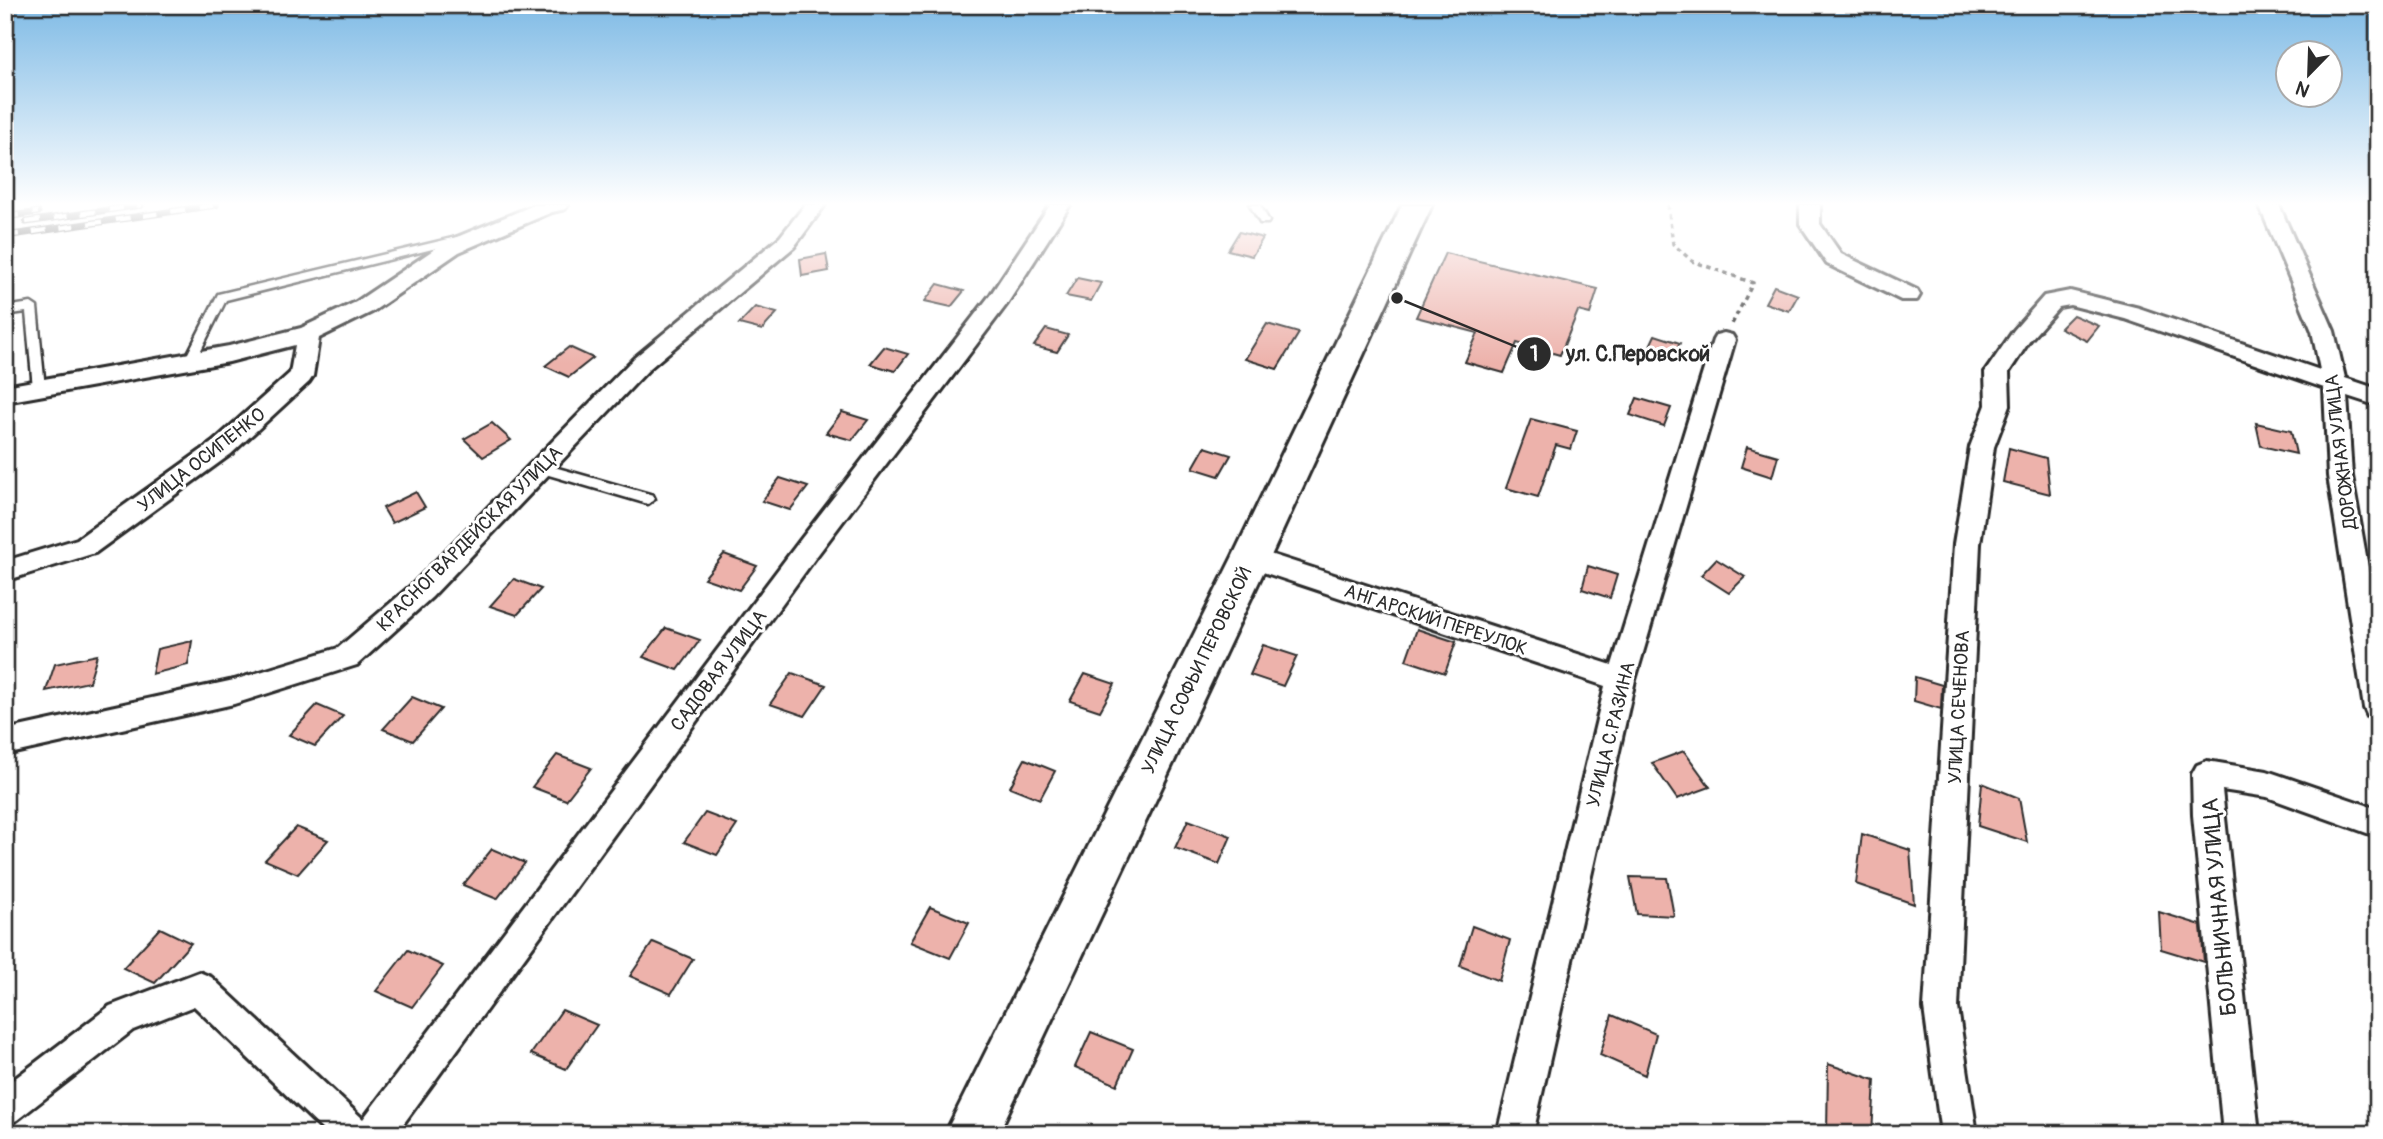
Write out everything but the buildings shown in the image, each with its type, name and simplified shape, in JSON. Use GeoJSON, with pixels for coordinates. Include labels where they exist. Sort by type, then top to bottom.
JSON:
{"type":"FeatureCollection","features":[{"type":"Feature","properties":{"kind":"main road","name":"УЛИЦА СОФЬИ ПЕРОВСКОЙ"},"geometry":{"type":"LineString","coordinates":[[971,1134],[1251,558],[1392,258]]}},
{"type":"Feature","properties":{"kind":"street"},"geometry":{"type":"LineString","coordinates":[[5,394],[190,361],[308,334],[364,307],[436,258]]}},
{"type":"Feature","properties":{"kind":"street","name":"КРАСНОГВАРДЕЙСКАЯ УЛИЦА"},"geometry":{"type":"LineString","coordinates":[[5,743],[234,692],[347,657],[423,590],[642,363],[768,258]]}},
{"type":"Feature","properties":{"kind":"street","name":"САДОВАЯ УЛИЦА"},"geometry":{"type":"LineString","coordinates":[[374,1134],[790,573],[999,299],[1026,258]]}},
{"type":"Feature","properties":{"kind":"street"},"geometry":{"type":"LineString","coordinates":[[1833,258],[1909,295]]}},
{"type":"Feature","properties":{"kind":"street","name":"ДОРОЖНАЯ УЛИЦА"},"geometry":{"type":"LineString","coordinates":[[2292,258],[2323,331],[2335,385],[2340,477],[2378,708]]}},
{"type":"Feature","properties":{"kind":"street"},"geometry":{"type":"LineString","coordinates":[[2052,301],[2070,298],[2130,313],[2378,398]]}},
{"type":"Feature","properties":{"kind":"street","name":"УЛИЦА СЕЧЕНОВА"},"geometry":{"type":"LineString","coordinates":[[1959,1134],[1941,1008],[1968,544],[1982,447],[1998,405],[1997,372],[2022,335],[2052,301]]}},
{"type":"Feature","properties":{"kind":"street","name":"УЛИЦА ОСИПЕНКО"},"geometry":{"type":"LineString","coordinates":[[5,571],[86,545],[222,448],[301,376],[308,334]]}},
{"type":"Feature","properties":{"kind":"street","name":"УЛИЦА С.РАЗИНА"},"geometry":{"type":"LineString","coordinates":[[1515,1134],[1621,680],[1724,340]]}},
{"type":"Feature","properties":{"kind":"street","name":"АНГАРСКИЙ ПЕРЕУЛОК"},"geometry":{"type":"LineString","coordinates":[[1251,558],[1621,680]]}},
{"type":"Feature","properties":{"kind":"street","name":"БОЛЬНИЧНАЯ УЛИЦА"},"geometry":{"type":"LineString","coordinates":[[2241,1134],[2208,815],[2207,774],[2267,784],[2378,823]]}},
{"type":"Feature","properties":{"kind":"street"},"geometry":{"type":"LineString","coordinates":[[5,1108],[122,1018],[199,988],[353,1134]]}},
{"type":"Feature","properties":{"kind":"lane"},"geometry":{"type":"LineString","coordinates":[[190,361],[222,298],[384,258]]}},
{"type":"Feature","properties":{"kind":"lane"},"geometry":{"type":"LineString","coordinates":[[5,311],[31,307],[39,388]]}},
{"type":"Feature","properties":{"kind":"lane"},"geometry":{"type":"LineString","coordinates":[[540,468],[648,499]]}},
{"type":"Feature","properties":{"kind":"path"},"geometry":{"type":"LineString","coordinates":[[1689,258],[1753,283],[1724,340]]}},
{"type":"Feature","properties":{"kind":"place","name":"ул. С.Перовской"},"geometry":{"type":"Point","coordinates":[1397,298]}}]}
